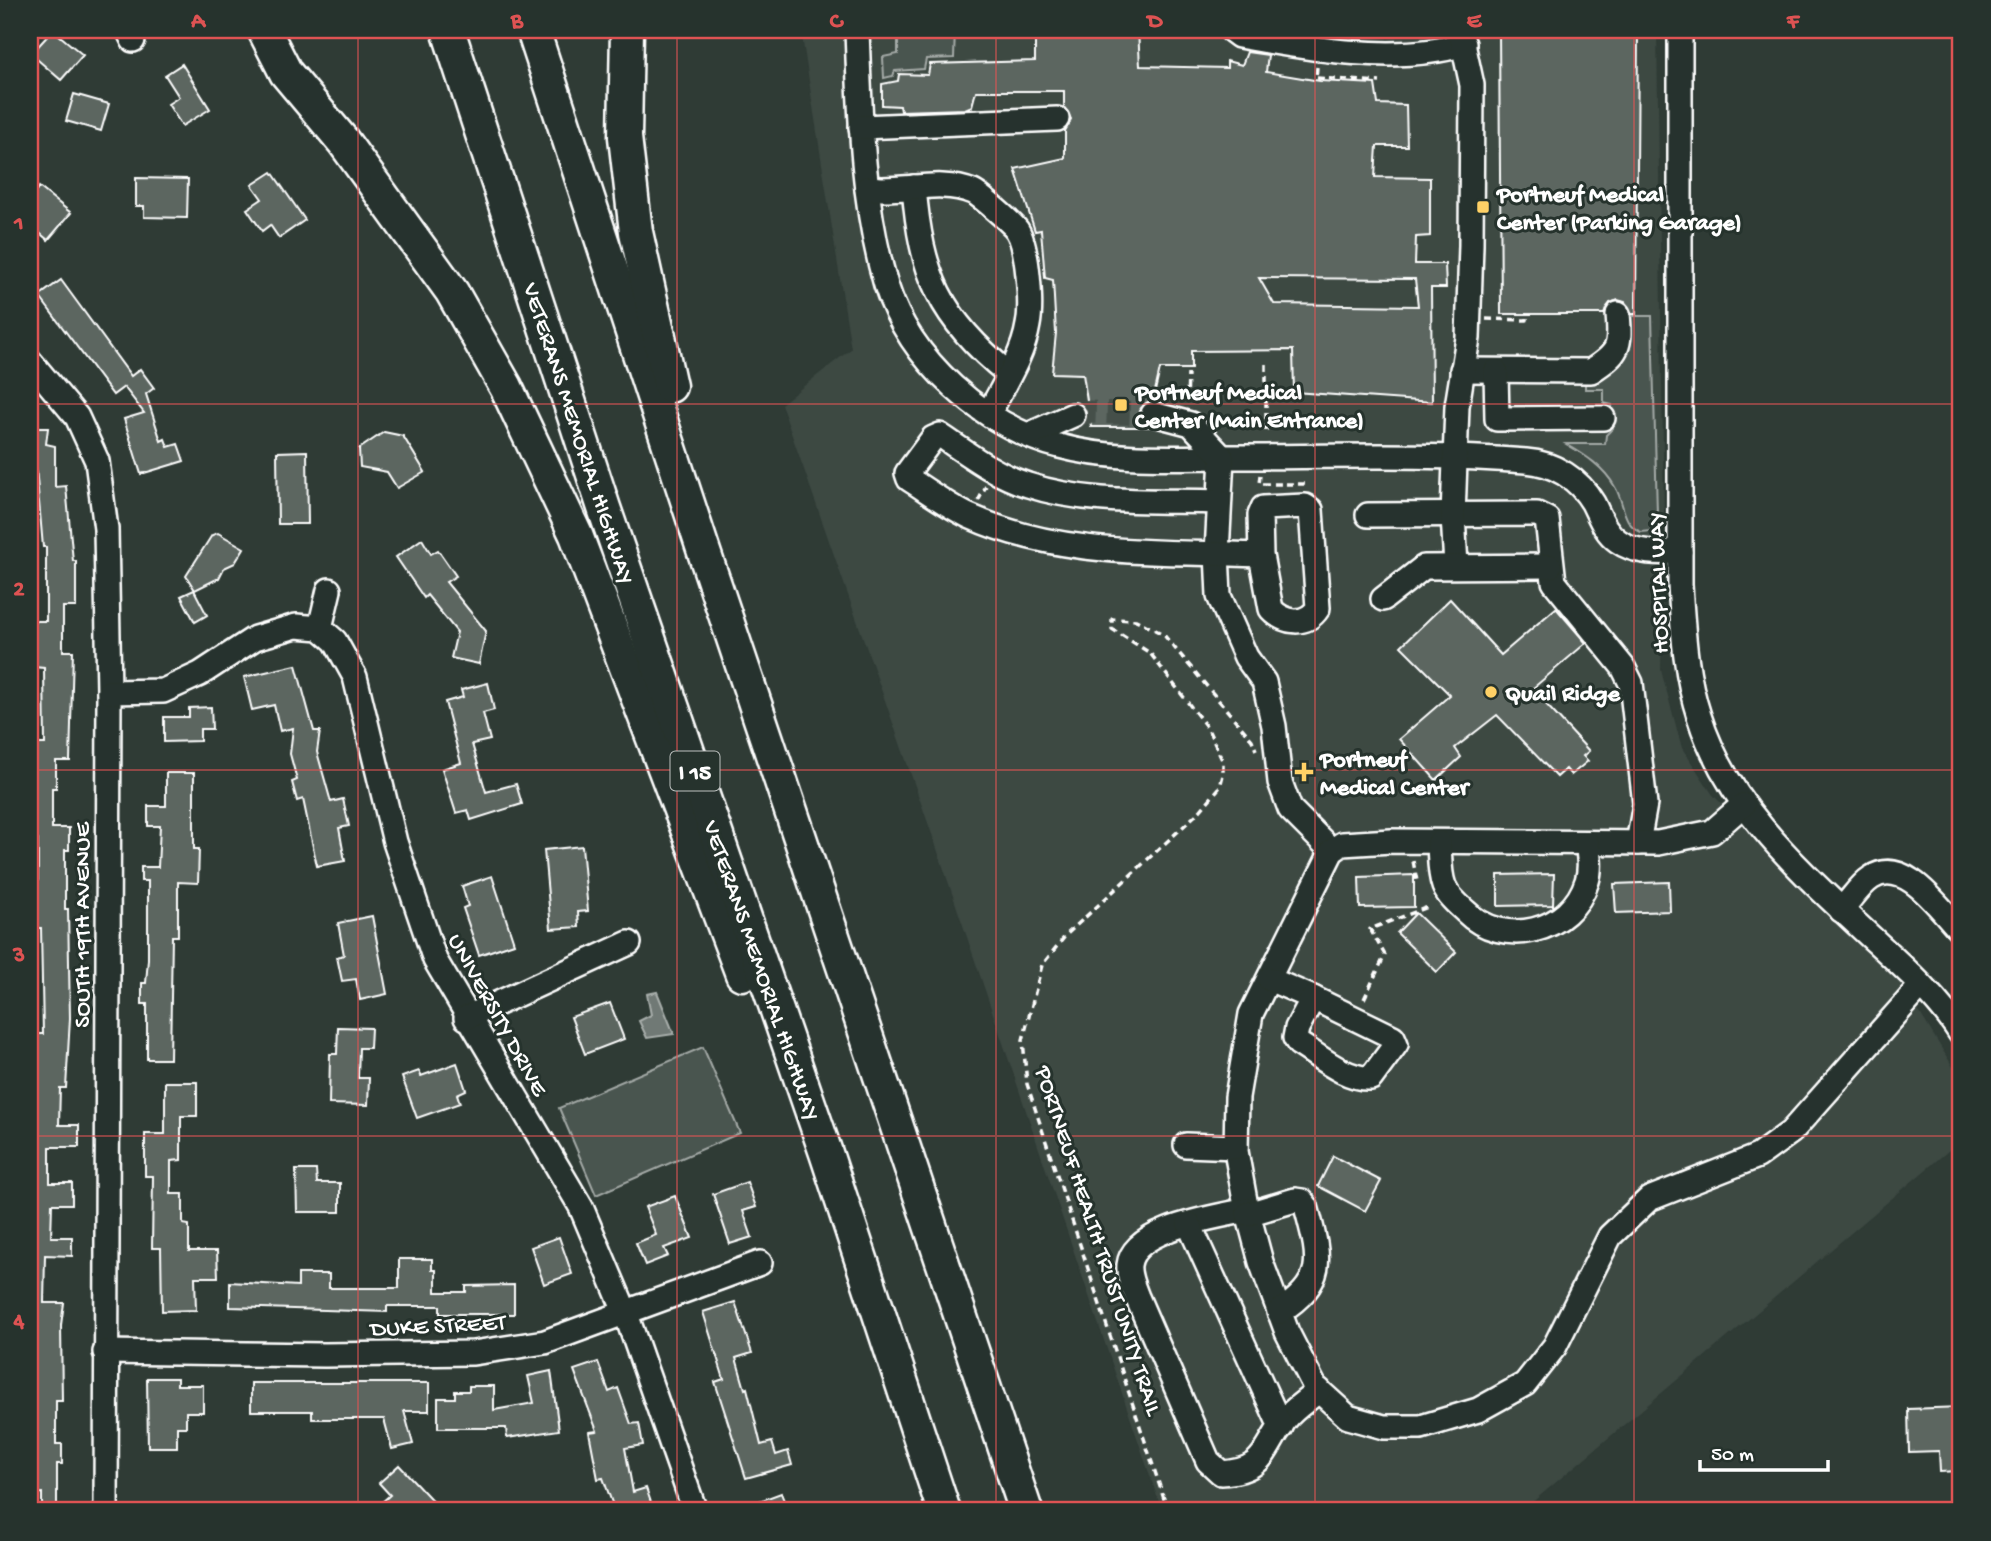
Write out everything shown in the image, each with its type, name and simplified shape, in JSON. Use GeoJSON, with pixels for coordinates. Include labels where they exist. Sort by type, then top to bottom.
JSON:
{"type":"FeatureCollection","features":[{"type":"Feature","properties":{"kind":"highway"},"geometry":{"type":"LineString","coordinates":[[252,30],[343,141],[452,292],[506,387],[576,535],[797,1120],[826,1153]]}},
{"type":"Feature","properties":{"kind":"highway"},"geometry":{"type":"LineString","coordinates":[[264,30],[286,73]]}},
{"type":"Feature","properties":{"kind":"highway","name":"VETERANS MEMORIAL HIGHWAY"},"geometry":{"type":"LineString","coordinates":[[448,30],[604,508],[826,1153],[944,1511]]}},
{"type":"Feature","properties":{"kind":"highway"},"geometry":{"type":"LineString","coordinates":[[533,30],[703,549],[1026,1511]]}},
{"type":"Feature","properties":{"kind":"highway"},"geometry":{"type":"LineString","coordinates":[[627,30],[625,136],[636,232],[654,324],[678,417],[703,549]]}},
{"type":"Feature","properties":{"kind":"street"},"geometry":{"type":"LineString","coordinates":[[857,30],[861,127],[867,188],[887,286],[907,332],[946,381],[989,413],[1028,435],[1087,453],[1129,457],[1455,457],[1549,465],[1577,483],[1591,500],[1608,532],[1619,542],[1651,553],[1681,552]]}},
{"type":"Feature","properties":{"kind":"street"},"geometry":{"type":"LineString","coordinates":[[1231,30],[1239,36],[1332,52],[1441,51],[1462,37],[1472,98],[1468,338],[1462,370],[1453,516],[1457,565]]}},
{"type":"Feature","properties":{"kind":"street","name":"HOSPITAL WAY"},"geometry":{"type":"LineString","coordinates":[[1680,30],[1681,552],[1686,665],[1699,716],[1719,767],[1743,805],[1766,834],[1921,986],[1961,1034]]}},
{"type":"Feature","properties":{"kind":"street"},"geometry":{"type":"LineString","coordinates":[[861,127],[1057,120]]}},
{"type":"Feature","properties":{"kind":"street"},"geometry":{"type":"LineString","coordinates":[[867,188],[888,191],[938,186],[973,192],[1017,230],[1026,274],[1028,325],[1009,374],[989,413]]}},
{"type":"Feature","properties":{"kind":"street"},"geometry":{"type":"LineString","coordinates":[[914,187],[920,240],[930,279],[946,308],[978,349],[1009,374]]}},
{"type":"Feature","properties":{"kind":"street"},"geometry":{"type":"LineString","coordinates":[[1462,370],[1591,372],[1608,362],[1618,347],[1618,314]]}},
{"type":"Feature","properties":{"kind":"street","name":"SOUTH 19TH AVENUE"},"geometry":{"type":"LineString","coordinates":[[30,361],[77,416],[97,461],[106,529],[109,692],[106,1511]]}},
{"type":"Feature","properties":{"kind":"street"},"geometry":{"type":"LineString","coordinates":[[1502,371],[1502,419],[1603,418]]}},
{"type":"Feature","properties":{"kind":"street"},"geometry":{"type":"LineString","coordinates":[[1153,414],[1191,424],[1222,457],[1217,553],[1219,596],[1224,614],[1246,657],[1264,682],[1274,726],[1280,782],[1290,809],[1332,851]]}},
{"type":"Feature","properties":{"kind":"street"},"geometry":{"type":"LineString","coordinates":[[1028,435],[1073,415]]}},
{"type":"Feature","properties":{"kind":"street"},"geometry":{"type":"LineString","coordinates":[[1219,502],[1070,496],[1027,485],[991,469],[940,435],[933,438],[907,473],[909,479],[968,516],[1057,545],[1123,552],[1261,555]]}},
{"type":"Feature","properties":{"kind":"street"},"geometry":{"type":"LineString","coordinates":[[1305,506],[1311,510],[1318,608],[1314,614],[1302,620],[1289,621],[1271,609],[1261,555],[1260,515],[1263,508],[1305,506]]}},
{"type":"Feature","properties":{"kind":"street"},"geometry":{"type":"LineString","coordinates":[[1368,515],[1537,514],[1547,519],[1550,566],[1554,582],[1623,667],[1631,682],[1645,804],[1638,843]]}},
{"type":"Feature","properties":{"kind":"street"},"geometry":{"type":"LineString","coordinates":[[1382,599],[1424,567],[1550,566]]}},
{"type":"Feature","properties":{"kind":"street"},"geometry":{"type":"LineString","coordinates":[[109,692],[163,691],[200,674],[255,638],[296,626],[320,628],[329,590]]}},
{"type":"Feature","properties":{"kind":"street","name":"UNIVERSITY DRIVE"},"geometry":{"type":"LineString","coordinates":[[320,628],[335,641],[355,677],[395,842],[435,960],[581,1207],[626,1314],[695,1511]]}},
{"type":"Feature","properties":{"kind":"street"},"geometry":{"type":"LineString","coordinates":[[1743,805],[1712,832],[1658,843],[1342,844],[1332,851],[1251,1014],[1237,1097],[1236,1147],[1247,1212],[1279,1312],[1319,1390],[1348,1417],[1384,1427],[1421,1427],[1478,1410],[1525,1384],[1555,1346],[1610,1236],[1649,1199],[1758,1156],[1791,1132],[1921,986]]}},
{"type":"Feature","properties":{"kind":"street"},"geometry":{"type":"LineString","coordinates":[[1439,843],[1442,877],[1451,897],[1474,920],[1509,933],[1536,930],[1559,921],[1578,900],[1590,869],[1587,843]]}},
{"type":"Feature","properties":{"kind":"street"},"geometry":{"type":"LineString","coordinates":[[1842,910],[1872,877],[1894,872],[1912,881],[1961,931]]}},
{"type":"Feature","properties":{"kind":"street"},"geometry":{"type":"LineString","coordinates":[[467,1018],[629,943]]}},
{"type":"Feature","properties":{"kind":"street"},"geometry":{"type":"LineString","coordinates":[[1269,979],[1313,998]]}},
{"type":"Feature","properties":{"kind":"street"},"geometry":{"type":"LineString","coordinates":[[1186,1146],[1236,1147]]}},
{"type":"Feature","properties":{"kind":"street"},"geometry":{"type":"LineString","coordinates":[[1279,1312],[1301,1298],[1318,1268],[1318,1253],[1302,1200],[1189,1224],[1152,1237],[1136,1248],[1129,1264],[1130,1278],[1208,1461],[1221,1473],[1239,1472],[1251,1467],[1266,1454],[1293,1410],[1319,1390]]}},
{"type":"Feature","properties":{"kind":"street"},"geometry":{"type":"LineString","coordinates":[[1189,1224],[1281,1427]]}},
{"type":"Feature","properties":{"kind":"street","name":"DUKE STREET"},"geometry":{"type":"LineString","coordinates":[[105,1352],[325,1355],[473,1353],[545,1342],[760,1263]]}},
{"type":"Feature","properties":{"kind":"path"},"geometry":{"type":"LineString","coordinates":[[1317,75],[1317,78],[1380,82]]}},
{"type":"Feature","properties":{"kind":"path"},"geometry":{"type":"LineString","coordinates":[[1477,319],[1527,320],[1527,316]]}},
{"type":"Feature","properties":{"kind":"path"},"geometry":{"type":"LineString","coordinates":[[1266,364],[1266,436]]}},
{"type":"Feature","properties":{"kind":"path"},"geometry":{"type":"LineString","coordinates":[[1187,408],[1188,374]]}},
{"type":"Feature","properties":{"kind":"path"},"geometry":{"type":"LineString","coordinates":[[1261,466],[1259,484],[1306,484]]}},
{"type":"Feature","properties":{"kind":"path"},"geometry":{"type":"LineString","coordinates":[[974,509],[991,478]]}},
{"type":"Feature","properties":{"kind":"path","name":"PORTNEUF HEALTH TRUST UNITY TRAIL"},"geometry":{"type":"LineString","coordinates":[[1168,1511],[1027,1084],[1023,1040],[1042,965],[1066,935],[1200,811],[1220,787],[1223,775],[1223,762],[1208,729],[1150,653],[1112,629],[1112,620],[1136,620],[1163,634],[1252,740],[1258,755]]}},
{"type":"Feature","properties":{"kind":"path"},"geometry":{"type":"LineString","coordinates":[[1413,861],[1417,881]]}},
{"type":"Feature","properties":{"kind":"path"},"geometry":{"type":"LineString","coordinates":[[1364,999],[1385,955],[1370,929],[1428,907]]}},
{"type":"Feature","properties":{"kind":"shaded area","name":"Portneuf Medical Center"},"geometry":{"type":"Polygon","coordinates":[[[801,30],[1657,30],[1664,523],[1661,670],[1682,748],[1713,795],[1904,987],[1961,1080],[1961,1140],[1522,1511],[1162,1511],[935,843],[781,404],[851,349],[801,30]]]}},
{"type":"Feature","properties":{"kind":"shaded area"},"geometry":{"type":"Polygon","coordinates":[[[898,30],[955,30],[954,58],[926,59],[924,69],[895,71],[893,76],[884,78],[883,57],[898,54],[898,30]]]}},
{"type":"Feature","properties":{"kind":"shaded area"},"geometry":{"type":"Polygon","coordinates":[[[1623,316],[1652,316],[1657,514],[1651,531],[1641,532],[1630,523],[1611,480],[1587,457],[1566,444],[1605,444],[1606,435],[1613,428],[1612,405],[1604,403],[1604,389],[1585,389],[1585,380],[1608,371],[1615,365],[1621,350],[1623,316]]]}},
{"type":"Feature","properties":{"kind":"shaded area"},"geometry":{"type":"Polygon","coordinates":[[[657,992],[674,1034],[647,1038],[639,1021],[651,1015],[647,994],[657,992]]]}},
{"type":"Feature","properties":{"kind":"shaded area"},"geometry":{"type":"Polygon","coordinates":[[[703,1047],[740,1133],[596,1195],[559,1108],[703,1047]]]}},
{"type":"Feature","properties":{"kind":"building"},"geometry":{"type":"Polygon","coordinates":[[[53,30],[83,55],[61,80],[31,54],[53,30]]]}},
{"type":"Feature","properties":{"kind":"building"},"geometry":{"type":"Polygon","coordinates":[[[1035,30],[1138,30],[1140,66],[1227,68],[1227,61],[1242,65],[1247,52],[1268,55],[1266,72],[1320,81],[1375,84],[1378,104],[1406,105],[1407,146],[1377,146],[1375,177],[1430,178],[1430,236],[1416,237],[1415,264],[1445,264],[1446,288],[1431,288],[1432,402],[1294,392],[1293,350],[1191,351],[1191,369],[1160,369],[1153,400],[1144,404],[1139,411],[1140,418],[1148,427],[1091,427],[1083,374],[1052,373],[1056,333],[1053,280],[1045,278],[1041,230],[1035,231],[1015,169],[1065,158],[1065,131],[1071,119],[1064,107],[1064,91],[976,91],[972,106],[965,109],[901,111],[900,106],[882,105],[882,84],[898,81],[899,74],[928,75],[930,64],[1035,61],[1035,30]],[[1259,278],[1274,304],[1418,306],[1415,279],[1259,278]]]}},
{"type":"Feature","properties":{"kind":"building"},"geometry":{"type":"Polygon","coordinates":[[[1499,30],[1638,30],[1636,314],[1632,314],[1625,302],[1618,300],[1610,303],[1604,314],[1501,314],[1499,30]]]}},
{"type":"Feature","properties":{"kind":"building"},"geometry":{"type":"Polygon","coordinates":[[[182,64],[210,109],[182,126],[168,104],[179,97],[165,75],[182,64]]]}},
{"type":"Feature","properties":{"kind":"building"},"geometry":{"type":"Polygon","coordinates":[[[74,94],[109,104],[101,131],[66,121],[74,94]]]}},
{"type":"Feature","properties":{"kind":"building"},"geometry":{"type":"Polygon","coordinates":[[[272,172],[305,220],[279,238],[270,225],[262,231],[247,209],[262,199],[252,185],[272,172]]]}},
{"type":"Feature","properties":{"kind":"building"},"geometry":{"type":"Polygon","coordinates":[[[136,178],[188,179],[187,218],[144,217],[144,206],[136,206],[136,178]]]}},
{"type":"Feature","properties":{"kind":"building"},"geometry":{"type":"Polygon","coordinates":[[[39,187],[71,213],[48,240],[30,225],[30,198],[39,187]]]}},
{"type":"Feature","properties":{"kind":"building"},"geometry":{"type":"Polygon","coordinates":[[[61,280],[131,376],[140,369],[154,388],[146,394],[161,441],[165,439],[168,447],[178,444],[184,461],[141,474],[124,419],[144,413],[124,387],[113,395],[39,296],[61,280]]]}},
{"type":"Feature","properties":{"kind":"building"},"geometry":{"type":"Polygon","coordinates":[[[30,428],[48,428],[46,444],[55,446],[55,487],[66,486],[73,561],[76,561],[76,607],[63,607],[63,651],[73,651],[70,761],[56,761],[56,788],[52,788],[52,828],[69,828],[69,850],[65,850],[65,909],[68,909],[70,1018],[66,1088],[60,1088],[59,1125],[79,1125],[79,1147],[50,1147],[50,1183],[72,1183],[72,1204],[52,1204],[51,1237],[72,1237],[72,1256],[45,1255],[44,1303],[64,1303],[61,1325],[62,1401],[56,1401],[56,1444],[62,1444],[62,1464],[57,1464],[57,1511],[42,1511],[42,1493],[30,1494],[30,1034],[43,1034],[41,928],[30,928],[30,909],[38,909],[38,840],[30,840],[30,744],[45,744],[44,668],[34,667],[34,621],[46,621],[46,547],[43,547],[36,467],[30,467],[30,428]]]}},
{"type":"Feature","properties":{"kind":"building"},"geometry":{"type":"Polygon","coordinates":[[[384,432],[403,436],[425,472],[397,488],[387,472],[360,467],[359,449],[384,432]]]}},
{"type":"Feature","properties":{"kind":"building"},"geometry":{"type":"Polygon","coordinates":[[[307,451],[308,524],[278,524],[277,452],[307,451]]]}},
{"type":"Feature","properties":{"kind":"building"},"geometry":{"type":"Polygon","coordinates":[[[218,533],[244,548],[235,563],[224,568],[219,578],[195,590],[186,576],[212,535],[218,533]]]}},
{"type":"Feature","properties":{"kind":"building"},"geometry":{"type":"Polygon","coordinates":[[[422,539],[431,554],[438,550],[456,576],[446,582],[486,631],[479,664],[451,658],[457,632],[427,595],[424,598],[396,557],[422,539]]]}},
{"type":"Feature","properties":{"kind":"building"},"geometry":{"type":"Polygon","coordinates":[[[194,590],[207,615],[195,622],[181,596],[194,590]]]}},
{"type":"Feature","properties":{"kind":"building","name":"Quail Ridge"},"geometry":{"type":"Polygon","coordinates":[[[1450,599],[1501,655],[1556,608],[1586,643],[1532,689],[1589,751],[1583,756],[1588,761],[1571,775],[1566,769],[1557,777],[1497,715],[1455,748],[1461,757],[1436,780],[1399,739],[1450,695],[1401,646],[1450,599]]]}},
{"type":"Feature","properties":{"kind":"building"},"geometry":{"type":"Polygon","coordinates":[[[296,665],[314,731],[320,731],[317,752],[331,802],[343,799],[349,826],[339,828],[345,861],[317,866],[303,799],[297,801],[292,782],[297,780],[290,754],[293,728],[280,731],[274,705],[252,710],[244,677],[296,665]]]}},
{"type":"Feature","properties":{"kind":"building"},"geometry":{"type":"Polygon","coordinates":[[[488,683],[494,710],[483,713],[490,740],[472,744],[486,792],[516,784],[522,804],[471,820],[468,810],[456,813],[442,769],[461,763],[445,702],[463,697],[461,690],[488,683]]]}},
{"type":"Feature","properties":{"kind":"building"},"geometry":{"type":"Polygon","coordinates":[[[211,707],[212,729],[200,729],[200,741],[164,742],[164,717],[189,717],[189,708],[211,707]]]}},
{"type":"Feature","properties":{"kind":"building"},"geometry":{"type":"Polygon","coordinates":[[[166,773],[194,773],[194,849],[199,849],[198,883],[178,882],[178,936],[172,936],[170,1059],[147,1059],[147,1004],[142,1004],[142,983],[146,983],[148,959],[148,881],[141,881],[141,867],[158,867],[160,826],[148,826],[148,806],[166,806],[166,773]]]}},
{"type":"Feature","properties":{"kind":"building"},"geometry":{"type":"Polygon","coordinates":[[[582,846],[588,911],[578,912],[579,927],[551,929],[544,850],[582,846]]]}},
{"type":"Feature","properties":{"kind":"building"},"geometry":{"type":"Polygon","coordinates":[[[1554,874],[1553,905],[1498,906],[1498,875],[1554,874]]]}},
{"type":"Feature","properties":{"kind":"building"},"geometry":{"type":"Polygon","coordinates":[[[1414,875],[1414,907],[1360,908],[1359,877],[1414,875]]]}},
{"type":"Feature","properties":{"kind":"building"},"geometry":{"type":"Polygon","coordinates":[[[492,876],[514,943],[479,955],[463,908],[468,906],[462,886],[492,876]]]}},
{"type":"Feature","properties":{"kind":"building"},"geometry":{"type":"Polygon","coordinates":[[[1669,882],[1670,911],[1616,913],[1614,884],[1669,882]]]}},
{"type":"Feature","properties":{"kind":"building"},"geometry":{"type":"Polygon","coordinates":[[[1416,913],[1456,952],[1437,972],[1397,933],[1416,913]]]}},
{"type":"Feature","properties":{"kind":"building"},"geometry":{"type":"Polygon","coordinates":[[[372,916],[387,994],[360,1000],[356,979],[342,981],[337,957],[344,955],[338,923],[372,916]]]}},
{"type":"Feature","properties":{"kind":"building"},"geometry":{"type":"Polygon","coordinates":[[[610,1003],[624,1039],[585,1054],[571,1017],[610,1003]]]}},
{"type":"Feature","properties":{"kind":"building"},"geometry":{"type":"Polygon","coordinates":[[[338,1027],[371,1028],[370,1048],[359,1048],[358,1078],[369,1078],[368,1105],[329,1104],[330,1054],[337,1054],[338,1027]]]}},
{"type":"Feature","properties":{"kind":"building"},"geometry":{"type":"Polygon","coordinates":[[[457,1063],[466,1090],[457,1094],[460,1103],[417,1118],[402,1077],[419,1071],[421,1076],[457,1063]]]}},
{"type":"Feature","properties":{"kind":"building"},"geometry":{"type":"Polygon","coordinates":[[[165,1082],[197,1082],[197,1116],[181,1116],[181,1160],[171,1161],[171,1194],[183,1194],[183,1224],[189,1225],[189,1251],[217,1251],[218,1277],[195,1277],[196,1310],[162,1311],[161,1248],[152,1248],[153,1176],[145,1176],[145,1134],[165,1134],[165,1082]]]}},
{"type":"Feature","properties":{"kind":"building"},"geometry":{"type":"Polygon","coordinates":[[[1333,1156],[1381,1181],[1365,1211],[1318,1186],[1333,1156]]]}},
{"type":"Feature","properties":{"kind":"building"},"geometry":{"type":"Polygon","coordinates":[[[296,1170],[316,1170],[317,1183],[340,1183],[340,1212],[297,1212],[296,1170]]]}},
{"type":"Feature","properties":{"kind":"building"},"geometry":{"type":"Polygon","coordinates":[[[747,1182],[756,1207],[743,1211],[752,1237],[730,1244],[713,1194],[747,1182]]]}},
{"type":"Feature","properties":{"kind":"building"},"geometry":{"type":"Polygon","coordinates":[[[675,1196],[692,1238],[664,1248],[668,1256],[645,1265],[636,1243],[656,1235],[645,1207],[675,1196]]]}},
{"type":"Feature","properties":{"kind":"building"},"geometry":{"type":"Polygon","coordinates":[[[559,1237],[572,1274],[544,1284],[531,1247],[559,1237]]]}},
{"type":"Feature","properties":{"kind":"building"},"geometry":{"type":"Polygon","coordinates":[[[399,1259],[432,1259],[432,1270],[436,1270],[436,1292],[466,1292],[466,1286],[514,1285],[514,1314],[440,1314],[440,1306],[387,1306],[387,1312],[230,1307],[230,1282],[298,1286],[298,1274],[329,1274],[329,1288],[399,1288],[399,1259]]]}},
{"type":"Feature","properties":{"kind":"building"},"geometry":{"type":"Polygon","coordinates":[[[735,1302],[752,1353],[736,1358],[745,1389],[747,1388],[761,1445],[772,1442],[776,1455],[788,1451],[792,1465],[746,1478],[715,1382],[724,1379],[703,1312],[735,1302]]]}},
{"type":"Feature","properties":{"kind":"building"},"geometry":{"type":"Polygon","coordinates":[[[598,1362],[609,1392],[618,1388],[631,1424],[639,1423],[643,1445],[625,1448],[633,1492],[646,1488],[654,1511],[615,1511],[603,1478],[598,1479],[589,1432],[597,1431],[574,1370],[598,1362]]]}},
{"type":"Feature","properties":{"kind":"building"},"geometry":{"type":"Polygon","coordinates":[[[551,1371],[559,1430],[507,1438],[506,1428],[438,1428],[438,1398],[455,1398],[455,1391],[469,1391],[469,1386],[494,1386],[494,1410],[534,1403],[528,1376],[551,1371]]]}},
{"type":"Feature","properties":{"kind":"building"},"geometry":{"type":"Polygon","coordinates":[[[147,1378],[177,1378],[177,1385],[203,1385],[203,1412],[186,1412],[186,1427],[177,1427],[177,1447],[148,1447],[147,1378]]]}},
{"type":"Feature","properties":{"kind":"building"},"geometry":{"type":"Polygon","coordinates":[[[251,1383],[429,1383],[429,1411],[404,1411],[413,1444],[392,1449],[384,1419],[312,1419],[312,1411],[251,1411],[251,1383]]]}},
{"type":"Feature","properties":{"kind":"building"},"geometry":{"type":"Polygon","coordinates":[[[1961,1407],[1961,1454],[1956,1455],[1957,1471],[1940,1472],[1939,1451],[1909,1452],[1908,1409],[1961,1407]]]}},
{"type":"Feature","properties":{"kind":"building"},"geometry":{"type":"Polygon","coordinates":[[[399,1465],[442,1511],[372,1511],[390,1495],[379,1483],[399,1465]]]}},
{"type":"Feature","properties":{"kind":"building"},"geometry":{"type":"Polygon","coordinates":[[[781,1493],[788,1511],[735,1510],[781,1493]]]}},
{"type":"Feature","properties":{"kind":"tunnel"},"geometry":{"type":"LineString","coordinates":[[1073,415],[1090,412],[1153,414]]}},
{"type":"Feature","properties":{"kind":"place","name":"Portneuf Medical Center (Parking Garage)"},"geometry":{"type":"Point","coordinates":[1483,207]}},
{"type":"Feature","properties":{"kind":"place","name":"Portneuf Medical Center (Main Entrance)"},"geometry":{"type":"Point","coordinates":[1121,405]}},
{"type":"Feature","properties":{"kind":"place","name":"Quail Ridge"},"geometry":{"type":"Point","coordinates":[1491,692]}},
{"type":"Feature","properties":{"kind":"place","name":"Portneuf Medical Center"},"geometry":{"type":"Point","coordinates":[1304,772]}}]}
